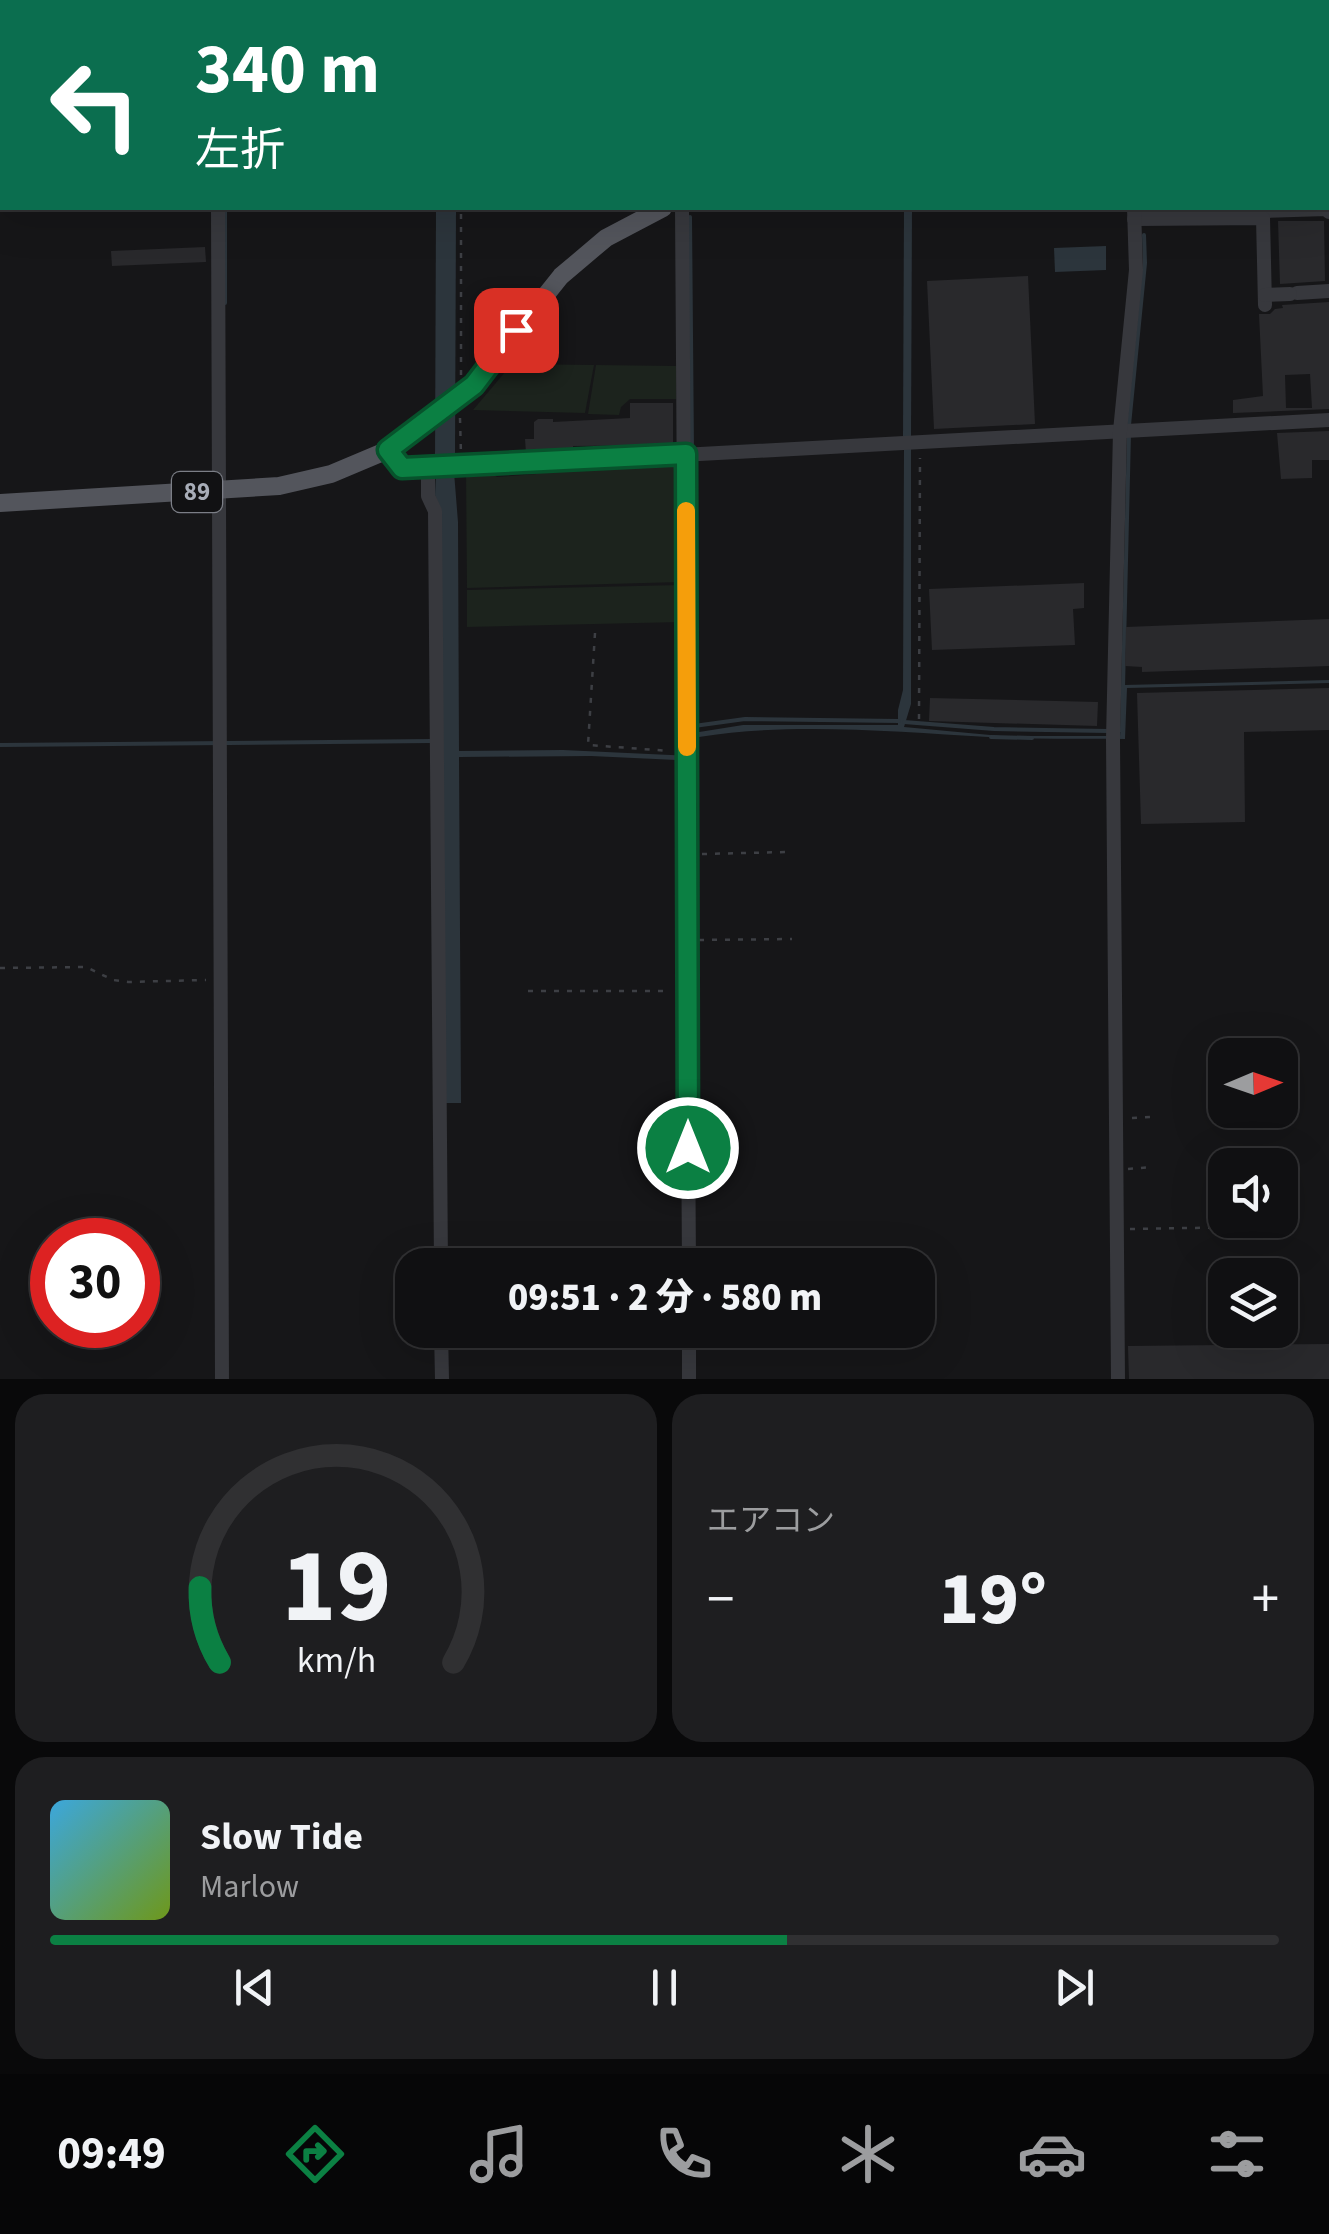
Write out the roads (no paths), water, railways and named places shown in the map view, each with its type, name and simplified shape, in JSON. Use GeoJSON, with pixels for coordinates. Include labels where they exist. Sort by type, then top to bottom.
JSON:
{"type":"FeatureCollection","features":[{"type":"Feature","properties":{"kind":"main road","name":"89"},"geometry":{"type":"LineString","coordinates":[[0,503],[279,486],[331,474],[388,450],[474,385],[561,276],[606,238],[659,210]]}},
{"type":"Feature","properties":{"kind":"street"},"geometry":{"type":"LineString","coordinates":[[218,210],[222,1379]]}},
{"type":"Feature","properties":{"kind":"street"},"geometry":{"type":"LineString","coordinates":[[682,210],[688,1248]]}},
{"type":"Feature","properties":{"kind":"street"},"geometry":{"type":"LineString","coordinates":[[1259,218],[1266,210]]}},
{"type":"Feature","properties":{"kind":"street"},"geometry":{"type":"LineString","coordinates":[[1118,1379],[1113,739],[1120,431],[1136,270],[1134,214],[1263,218],[1265,300],[1294,293],[1329,292]]}},
{"type":"Feature","properties":{"kind":"street"},"geometry":{"type":"LineString","coordinates":[[388,450],[402,468],[460,467],[1329,420]]}},
{"type":"Feature","properties":{"kind":"street"},"geometry":{"type":"LineString","coordinates":[[428,468],[428,496],[434,511],[440,1248]]}},
{"type":"Feature","properties":{"kind":"street"},"geometry":{"type":"LineString","coordinates":[[441,1348],[442,1379]]}},
{"type":"Feature","properties":{"kind":"street"},"geometry":{"type":"LineString","coordinates":[[689,1348],[689,1379]]}},
{"type":"Feature","properties":{"kind":"waterway"},"geometry":{"type":"LineString","coordinates":[[225,210],[225,303]]}},
{"type":"Feature","properties":{"kind":"waterway"},"geometry":{"type":"LineString","coordinates":[[690,217],[692,451]]}},
{"type":"Feature","properties":{"kind":"waterway"},"geometry":{"type":"LineString","coordinates":[[1129,425],[1145,263],[1144,235]]}},
{"type":"Feature","properties":{"kind":"waterway"},"geometry":{"type":"LineString","coordinates":[[1117,730],[1122,730],[1129,434]]}},
{"type":"Feature","properties":{"kind":"waterway"},"geometry":{"type":"LineString","coordinates":[[692,460],[694,726],[745,719],[899,721]]}},
{"type":"Feature","properties":{"kind":"waterway"},"geometry":{"type":"LineString","coordinates":[[904,722],[994,729],[1108,731]]}},
{"type":"Feature","properties":{"kind":"waterway"},"geometry":{"type":"LineString","coordinates":[[991,737],[1032,738]]}},
{"type":"Feature","properties":{"kind":"waterway"},"geometry":{"type":"LineString","coordinates":[[0,745],[432,741]]}}]}
